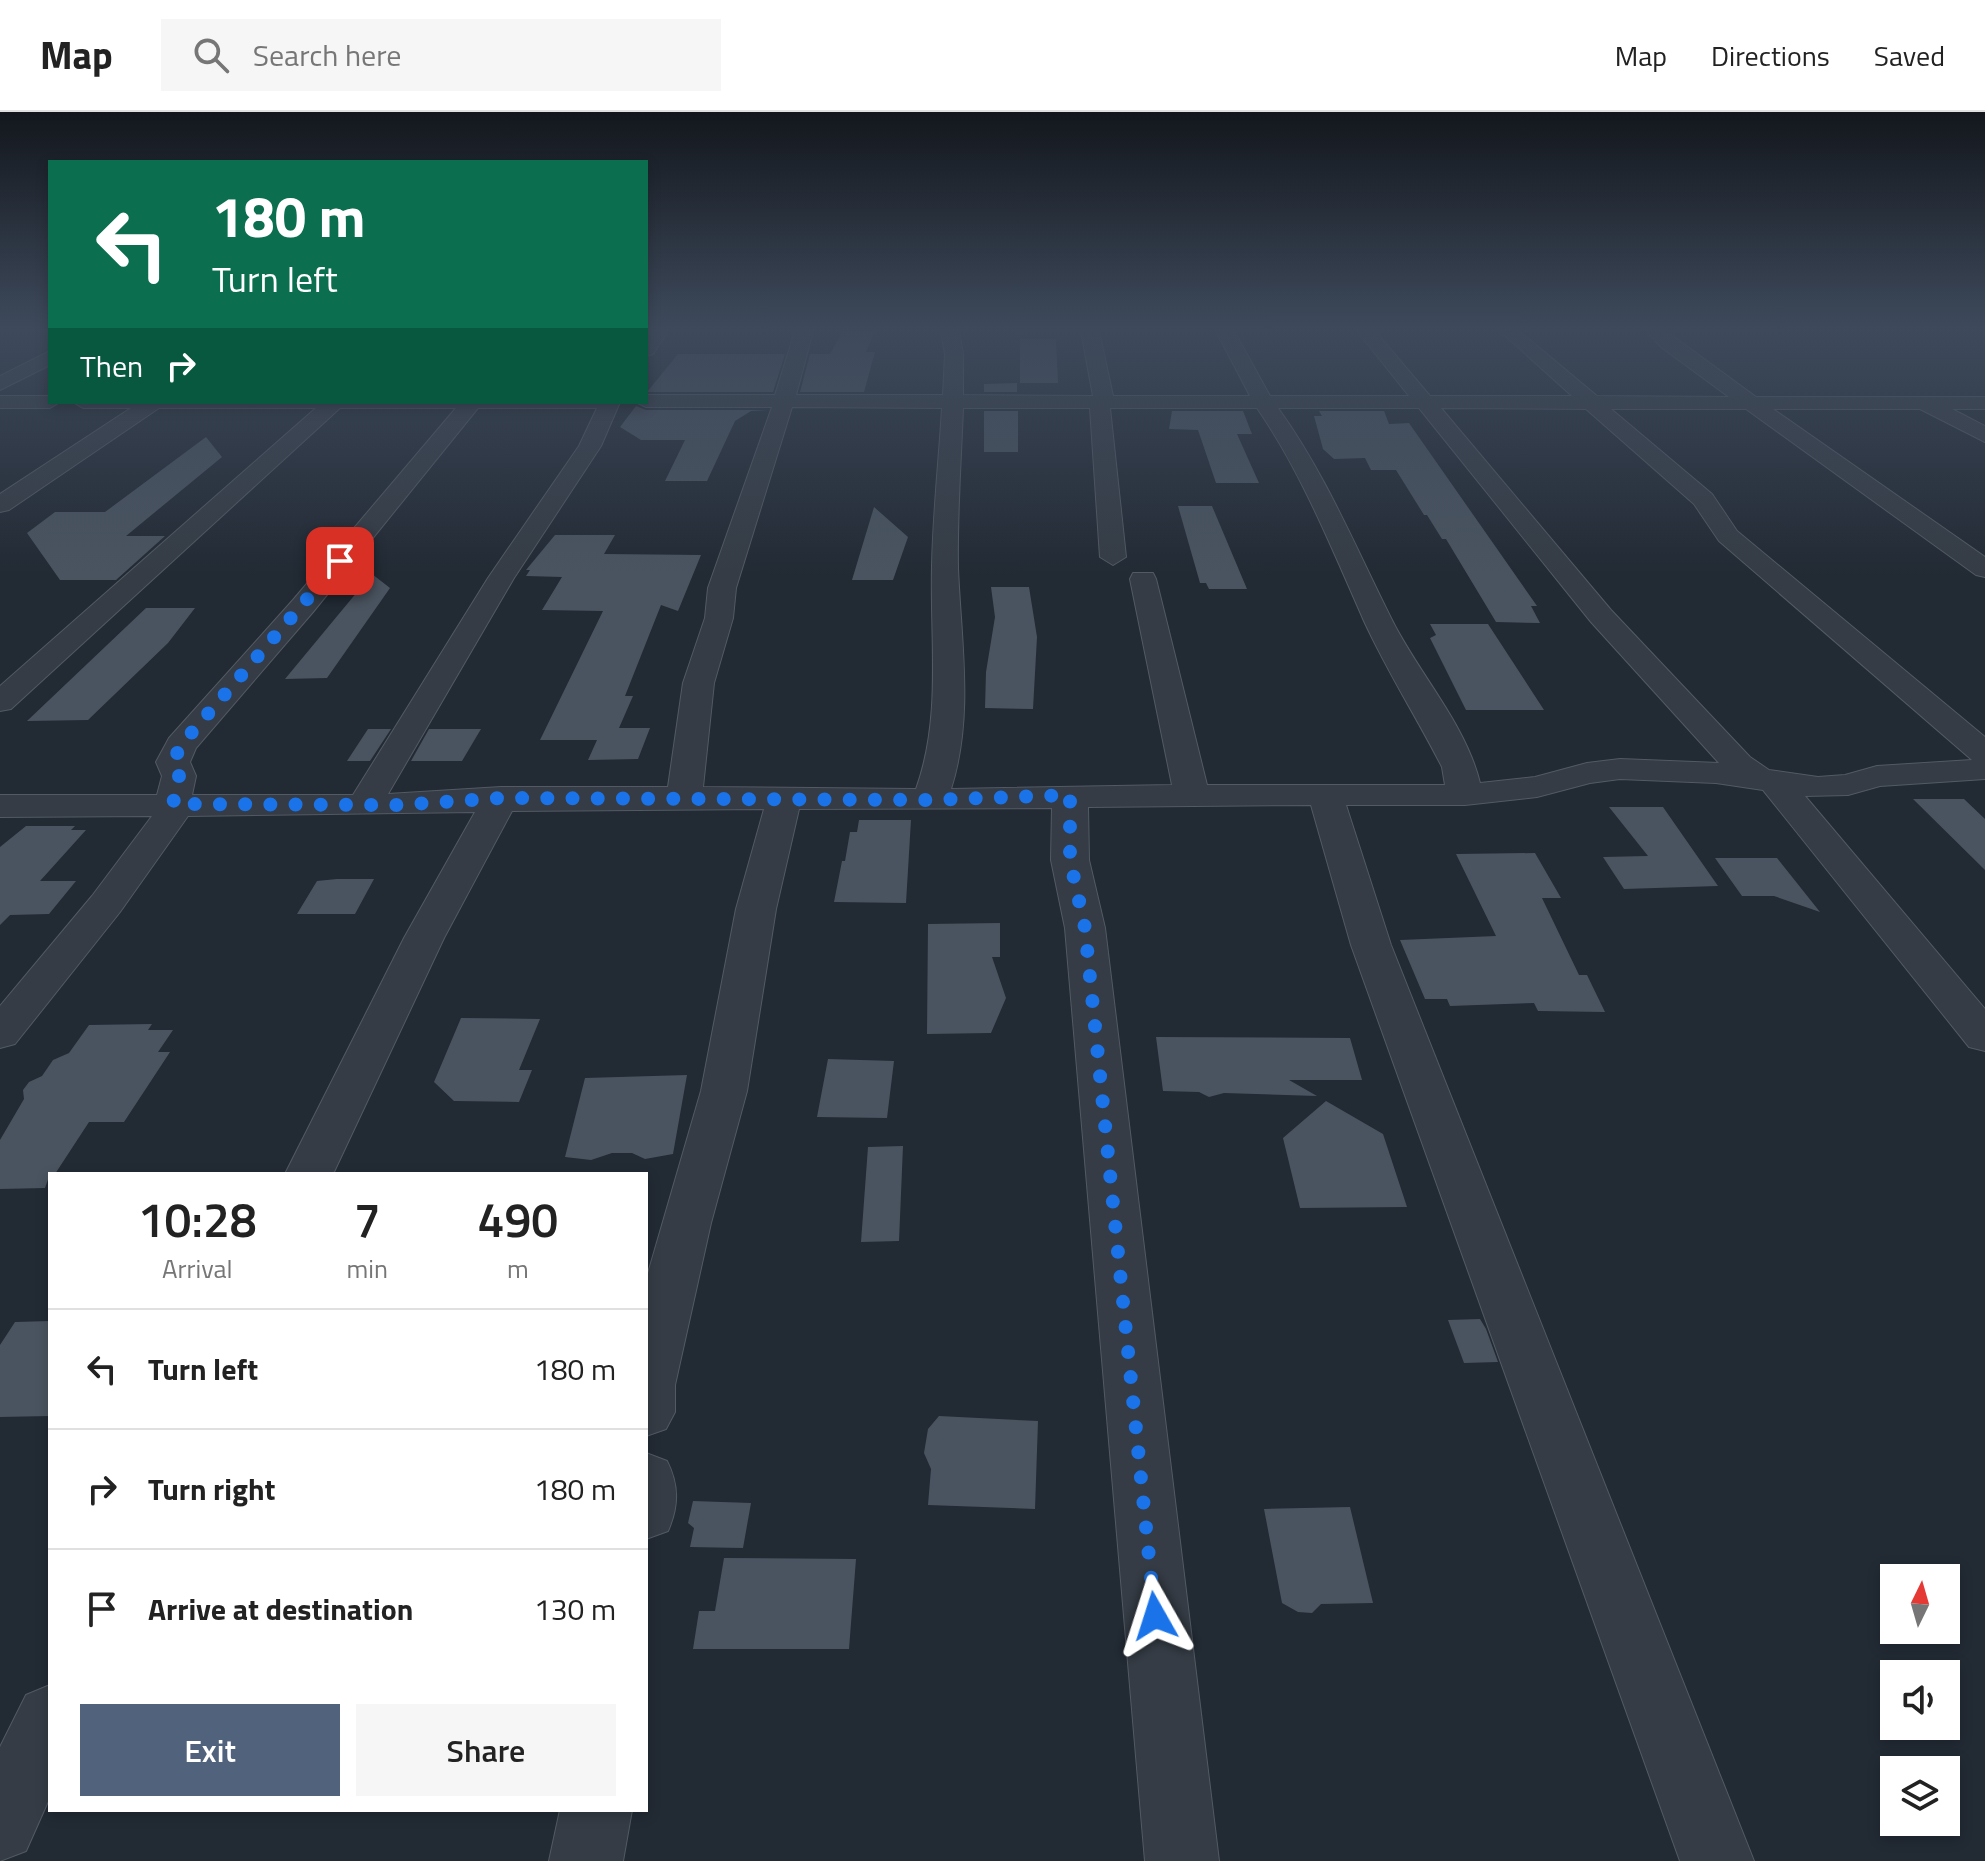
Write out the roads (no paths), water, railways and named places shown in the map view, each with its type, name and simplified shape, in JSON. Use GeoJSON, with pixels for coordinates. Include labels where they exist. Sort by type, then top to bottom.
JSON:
{"type":"FeatureCollection","features":[{"type":"Feature","properties":{"kind":"street"},"geometry":{"type":"LineString","coordinates":[[0,505],[138,413]]}},
{"type":"Feature","properties":{"kind":"street"},"geometry":{"type":"LineString","coordinates":[[0,702],[323,413]]}},
{"type":"Feature","properties":{"kind":"street"},"geometry":{"type":"LineString","coordinates":[[0,1034],[106,904],[176,804],[179,776],[173,762],[181,745],[303,606],[464,413]]}},
{"type":"Feature","properties":{"kind":"street"},"geometry":{"type":"LineString","coordinates":[[364,805],[501,578],[590,446],[605,413]]}},
{"type":"Feature","properties":{"kind":"street"},"geometry":{"type":"LineString","coordinates":[[684,798],[702,666],[724,602],[722,588],[734,548],[781,413]]}},
{"type":"Feature","properties":{"kind":"street"},"geometry":{"type":"LineString","coordinates":[[930,800],[945,755],[949,718],[945,564],[952,413]]}},
{"type":"Feature","properties":{"kind":"street"},"geometry":{"type":"LineString","coordinates":[[1103,413],[1108,526],[1113,557]]}},
{"type":"Feature","properties":{"kind":"street"},"geometry":{"type":"LineString","coordinates":[[1271,413],[1285,433],[1362,581],[1379,622],[1459,767],[1465,795]]}},
{"type":"Feature","properties":{"kind":"street"},"geometry":{"type":"LineString","coordinates":[[1432,413],[1601,616],[1738,764],[1767,780],[1985,1037]]}},
{"type":"Feature","properties":{"kind":"street"},"geometry":{"type":"LineString","coordinates":[[1602,413],[1703,499],[1728,536],[1985,754]]}},
{"type":"Feature","properties":{"kind":"street"},"geometry":{"type":"LineString","coordinates":[[1766,413],[1985,569]]}},
{"type":"Feature","properties":{"kind":"street"},"geometry":{"type":"LineString","coordinates":[[1942,413],[1985,435]]}},
{"type":"Feature","properties":{"kind":"street"},"geometry":{"type":"LineString","coordinates":[[1143,579],[1192,796]]}},
{"type":"Feature","properties":{"kind":"street"},"geometry":{"type":"LineString","coordinates":[[0,806],[364,805],[501,798],[930,800],[1070,795],[1465,795],[1537,787],[1587,773],[1620,769],[1659,768],[1818,787],[1848,785],[1877,776],[1985,769]]}},
{"type":"Feature","properties":{"kind":"street"},"geometry":{"type":"LineString","coordinates":[[1070,795],[1070,860],[1085,928],[1182,1861]]}},
{"type":"Feature","properties":{"kind":"street"},"geometry":{"type":"LineString","coordinates":[[1325,795],[1371,945],[1717,1861]]}},
{"type":"Feature","properties":{"kind":"street"},"geometry":{"type":"LineString","coordinates":[[310,1172],[424,938],[501,798]]}},
{"type":"Feature","properties":{"kind":"street"},"geometry":{"type":"LineString","coordinates":[[648,1381],[679,1252],[724,1091],[756,909],[784,800]]}},
{"type":"Feature","properties":{"kind":"street"},"geometry":{"type":"LineString","coordinates":[[0,1825],[48,1723]]}},
{"type":"Feature","properties":{"kind":"street"},"geometry":{"type":"LineString","coordinates":[[586,1861],[596,1812]]}}]}
